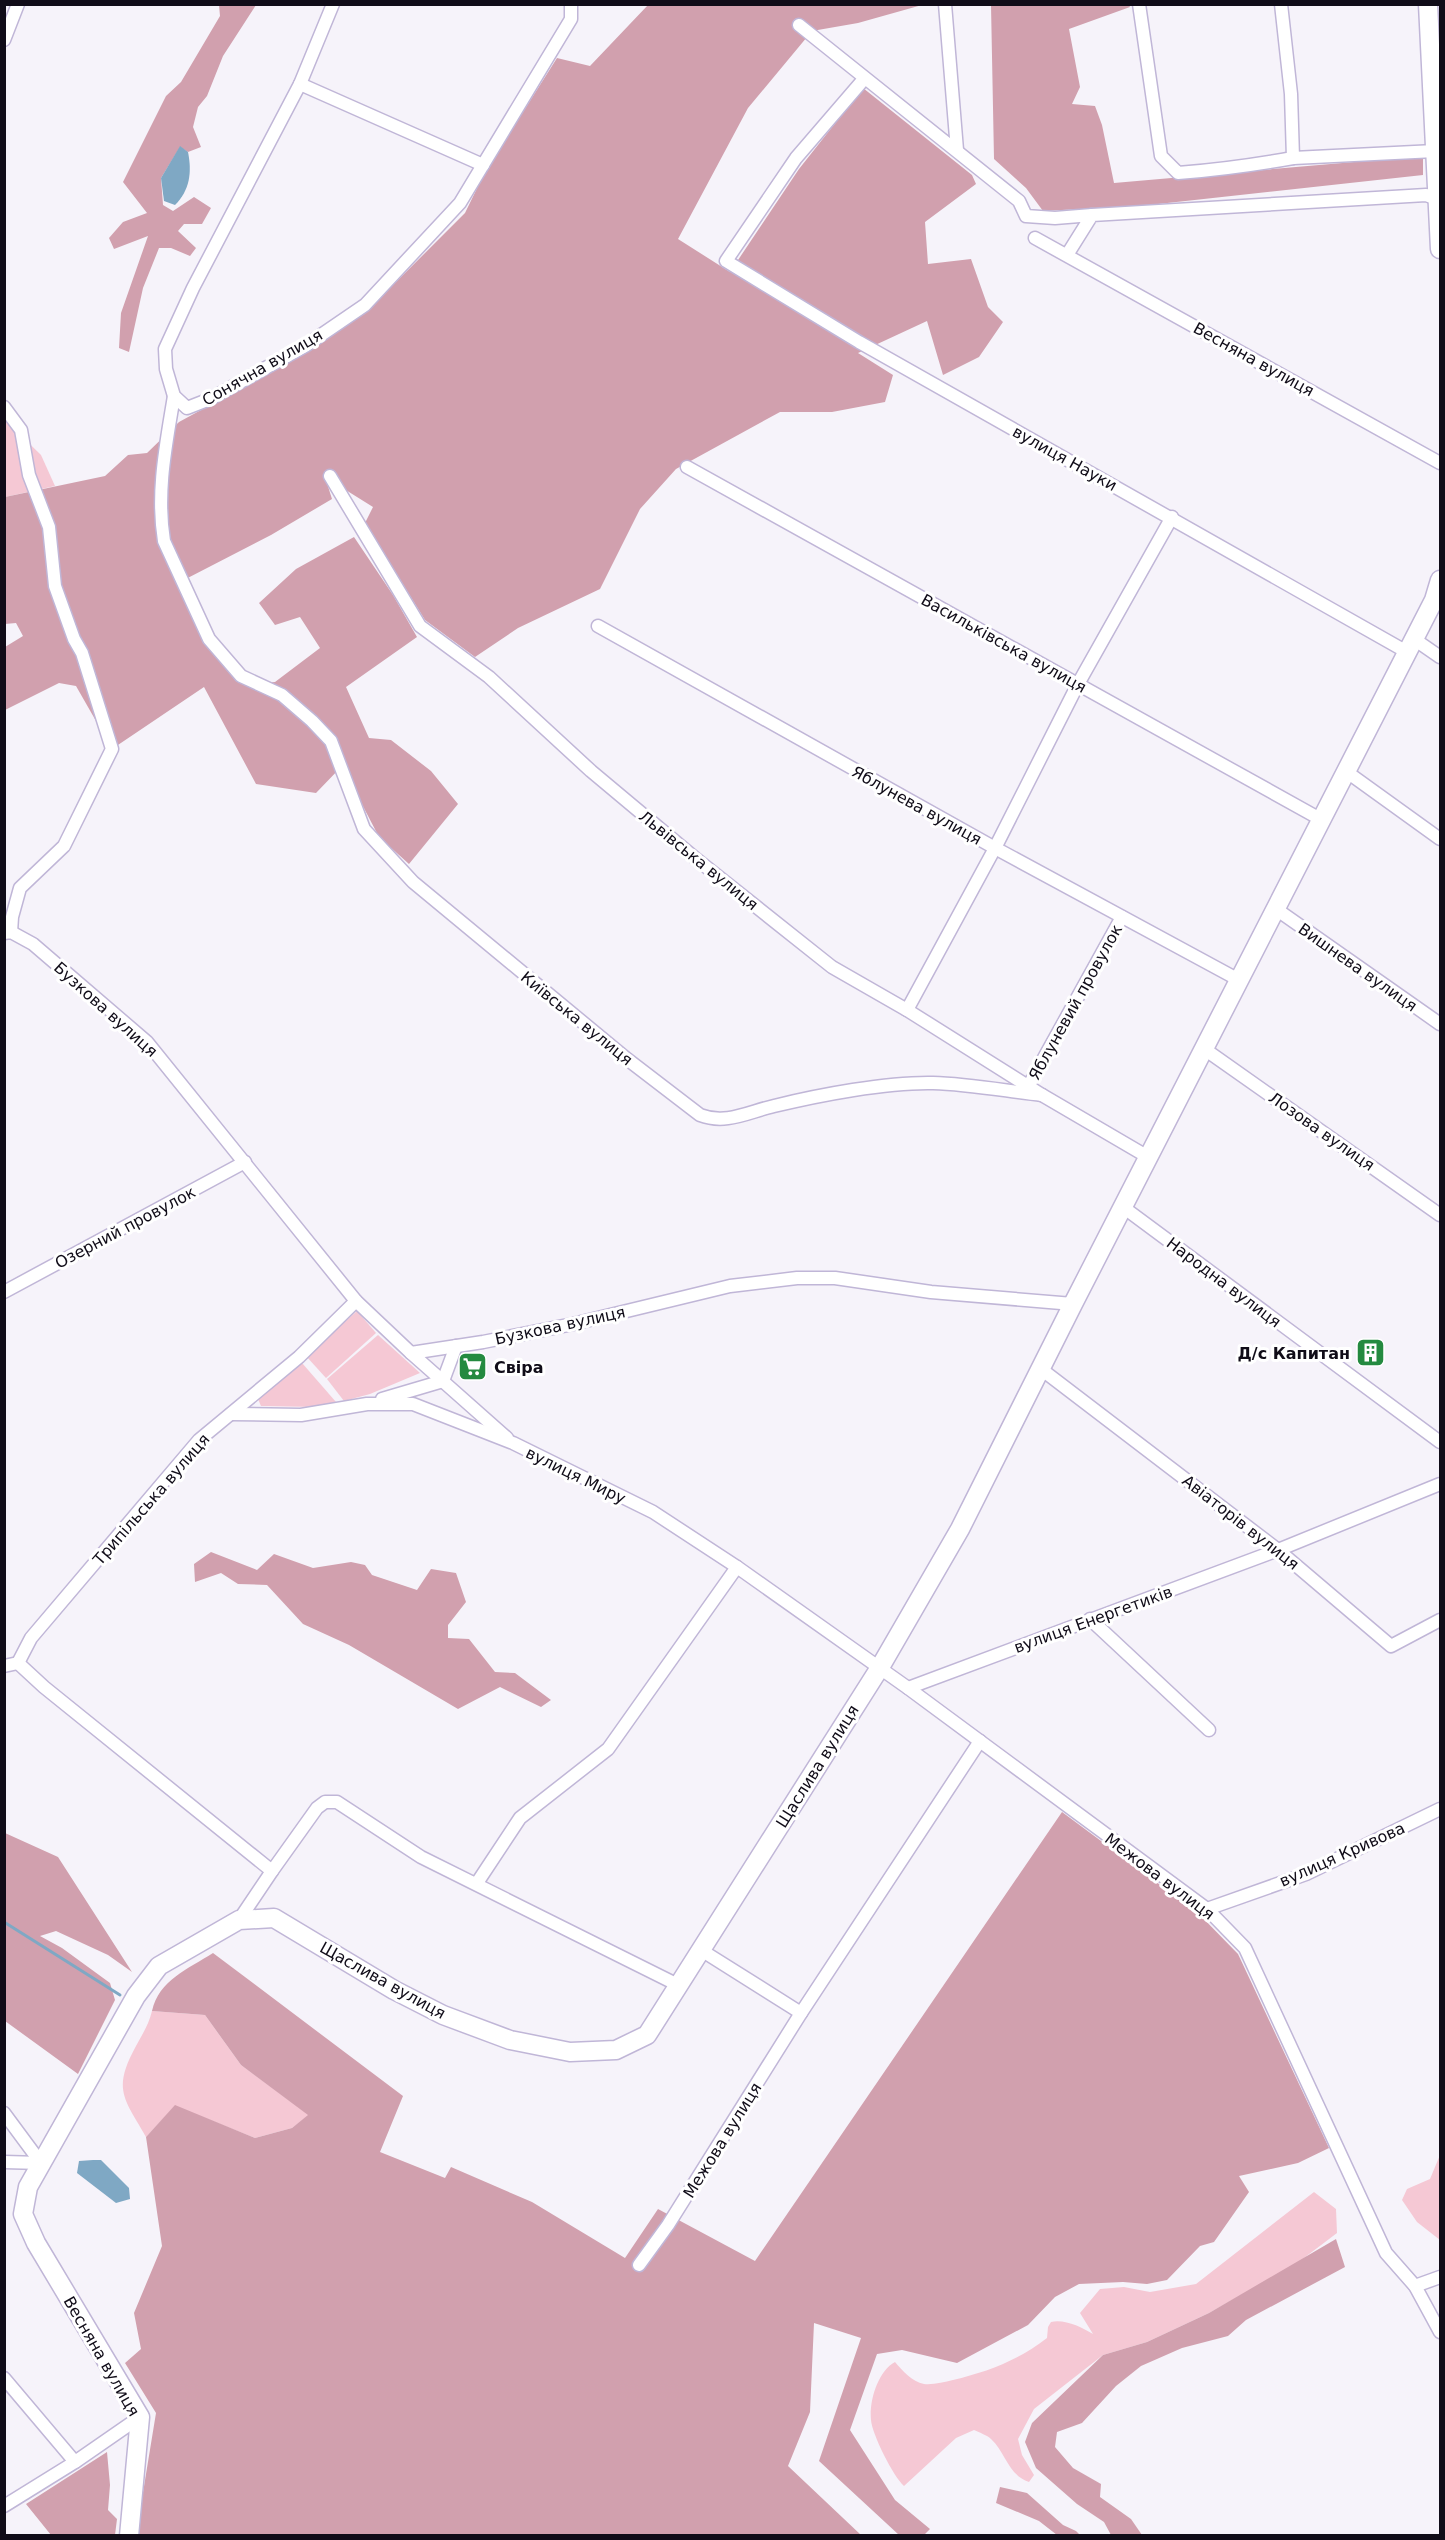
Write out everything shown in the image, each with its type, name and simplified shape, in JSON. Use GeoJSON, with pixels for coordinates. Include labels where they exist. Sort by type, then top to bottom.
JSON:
{"type":"FeatureCollection","features":[{"type":"Feature","properties":{"kind":"street"},"geometry":{"type":"LineString","coordinates":[[4,40],[18,4]]}},
{"type":"Feature","properties":{"kind":"street","name":"Сонячна вулиця"},"geometry":{"type":"LineString","coordinates":[[333,4],[300,84],[193,288],[165,350],[166,369],[174,396],[187,408],[210,399],[305,346],[365,305],[460,203],[571,19],[571,4]]}},
{"type":"Feature","properties":{"kind":"street"},"geometry":{"type":"LineString","coordinates":[[945,4],[957,150]]}},
{"type":"Feature","properties":{"kind":"street"},"geometry":{"type":"LineString","coordinates":[[1138,4],[1161,156],[1178,173],[1241,168],[1293,158],[1435,151]]}},
{"type":"Feature","properties":{"kind":"street"},"geometry":{"type":"LineString","coordinates":[[1281,4],[1290,94],[1293,158]]}},
{"type":"Feature","properties":{"kind":"street"},"geometry":{"type":"LineString","coordinates":[[1428,4],[1440,249]]}},
{"type":"Feature","properties":{"kind":"street"},"geometry":{"type":"LineString","coordinates":[[798,25],[1019,201],[1026,216],[1055,218],[1426,195],[1439,200]]}},
{"type":"Feature","properties":{"kind":"street","name":"вулиця Науки"},"geometry":{"type":"LineString","coordinates":[[864,79],[796,158],[726,261],[859,342],[1172,517],[1410,646],[1440,657]]}},
{"type":"Feature","properties":{"kind":"street"},"geometry":{"type":"LineString","coordinates":[[300,84],[483,165]]}},
{"type":"Feature","properties":{"kind":"street"},"geometry":{"type":"LineString","coordinates":[[1067,255],[1092,215]]}},
{"type":"Feature","properties":{"kind":"street","name":"Весняна вулиця"},"geometry":{"type":"LineString","coordinates":[[1035,238],[1440,463]]}},
{"type":"Feature","properties":{"kind":"street","name":"Київська вулиця"},"geometry":{"type":"LineString","coordinates":[[174,396],[160,488],[164,541],[209,639],[241,676],[282,695],[331,741],[364,829],[413,882],[627,1059],[700,1115],[711,1119],[725,1120],[775,1106],[871,1088],[932,1083],[1042,1095]]}},
{"type":"Feature","properties":{"kind":"street","name":"Бузкова вулиця"},"geometry":{"type":"LineString","coordinates":[[4,407],[18,423],[29,475],[49,527],[55,586],[74,639],[82,653],[112,749],[64,846],[20,888],[8,932],[33,944],[147,1042],[356,1301],[411,1353],[573,1324],[730,1286],[797,1278],[835,1278],[931,1292],[1073,1304]]}},
{"type":"Feature","properties":{"kind":"street","name":"Васильківська вулиця"},"geometry":{"type":"LineString","coordinates":[[687,466],[1322,820]]}},
{"type":"Feature","properties":{"kind":"street","name":"Львівська вулиця"},"geometry":{"type":"LineString","coordinates":[[330,476],[420,626],[489,677],[599,778],[832,967],[906,1010],[1028,1087],[1148,1157]]}},
{"type":"Feature","properties":{"kind":"street"},"geometry":{"type":"LineString","coordinates":[[906,1010],[995,848],[1078,684],[1172,517]]}},
{"type":"Feature","properties":{"kind":"street","name":"Щаслива вулиця"},"geometry":{"type":"LineString","coordinates":[[239,1920],[274,1918],[394,1990],[443,2015],[510,2040],[570,2052],[616,2050],[647,2034],[879,1669],[960,1529],[1203,1048],[1434,600],[1440,580]]}},
{"type":"Feature","properties":{"kind":"street","name":"Яблунева вулиця"},"geometry":{"type":"LineString","coordinates":[[598,626],[995,848],[1239,980]]}},
{"type":"Feature","properties":{"kind":"street"},"geometry":{"type":"LineString","coordinates":[[1347,772],[1440,839]]}},
{"type":"Feature","properties":{"kind":"street","name":"Вишнева вулиця"},"geometry":{"type":"LineString","coordinates":[[1276,909],[1440,1024]]}},
{"type":"Feature","properties":{"kind":"street","name":"Яблуневий провулок"},"geometry":{"type":"LineString","coordinates":[[1028,1087],[1122,917]]}},
{"type":"Feature","properties":{"kind":"street","name":"Лозова вулиця"},"geometry":{"type":"LineString","coordinates":[[1203,1048],[1440,1215]]}},
{"type":"Feature","properties":{"kind":"street","name":"Озерний провулок"},"geometry":{"type":"LineString","coordinates":[[4,1292],[245,1162]]}},
{"type":"Feature","properties":{"kind":"street","name":"Народна вулиця"},"geometry":{"type":"LineString","coordinates":[[1123,1208],[1440,1442]]}},
{"type":"Feature","properties":{"kind":"street","name":"Трипільська вулиця"},"geometry":{"type":"LineString","coordinates":[[18,1663],[31,1638],[191,1449],[299,1357],[356,1301]]}},
{"type":"Feature","properties":{"kind":"street"},"geometry":{"type":"LineString","coordinates":[[443,1381],[456,1346]]}},
{"type":"Feature","properties":{"kind":"street"},"geometry":{"type":"LineString","coordinates":[[411,1353],[513,1443]]}},
{"type":"Feature","properties":{"kind":"street","name":"Авіаторів вулиця"},"geometry":{"type":"LineString","coordinates":[[1041,1369],[1278,1550],[1391,1646],[1440,1620]]}},
{"type":"Feature","properties":{"kind":"street"},"geometry":{"type":"LineString","coordinates":[[367,1404],[443,1381]]}},
{"type":"Feature","properties":{"kind":"street","name":"вулиця Миру"},"geometry":{"type":"LineString","coordinates":[[231,1414],[301,1415],[367,1404],[413,1404],[513,1443],[653,1512],[737,1567],[879,1669]]}},
{"type":"Feature","properties":{"kind":"street","name":"вулиця Енергетиків"},"geometry":{"type":"LineString","coordinates":[[908,1688],[1278,1550],[1440,1484]]}},
{"type":"Feature","properties":{"kind":"street"},"geometry":{"type":"LineString","coordinates":[[477,1883],[520,1818],[608,1749],[737,1567]]}},
{"type":"Feature","properties":{"kind":"street"},"geometry":{"type":"LineString","coordinates":[[1090,1619],[1209,1730]]}},
{"type":"Feature","properties":{"kind":"street"},"geometry":{"type":"LineString","coordinates":[[4,1666],[18,1663],[44,1687],[272,1871]]}},
{"type":"Feature","properties":{"kind":"street","name":"Межова вулиця"},"geometry":{"type":"LineString","coordinates":[[879,1669],[1207,1909],[1245,1948],[1386,2253],[1415,2286],[1440,2332]]}},
{"type":"Feature","properties":{"kind":"street","name":"Межова вулиця"},"geometry":{"type":"LineString","coordinates":[[639,2265],[668,2225],[801,2013],[980,1741]]}},
{"type":"Feature","properties":{"kind":"street","name":"Щаслива вулиця"},"geometry":{"type":"LineString","coordinates":[[28,2187],[136,1996],[159,1966],[239,1920],[317,1808],[325,1802],[337,1802],[422,1857],[678,1985]]}},
{"type":"Feature","properties":{"kind":"street","name":"вулиця Кривова"},"geometry":{"type":"LineString","coordinates":[[1207,1909],[1306,1874],[1440,1809]]}},
{"type":"Feature","properties":{"kind":"street"},"geometry":{"type":"LineString","coordinates":[[701,1950],[801,2013]]}},
{"type":"Feature","properties":{"kind":"street"},"geometry":{"type":"LineString","coordinates":[[4,2113],[41,2163]]}},
{"type":"Feature","properties":{"kind":"street"},"geometry":{"type":"LineString","coordinates":[[4,2162],[41,2163]]}},
{"type":"Feature","properties":{"kind":"street","name":"Весняна вулиця"},"geometry":{"type":"LineString","coordinates":[[28,2187],[23,2214],[36,2244],[140,2417],[129,2535]]}},
{"type":"Feature","properties":{"kind":"street"},"geometry":{"type":"LineString","coordinates":[[1415,2286],[1440,2277]]}},
{"type":"Feature","properties":{"kind":"street"},"geometry":{"type":"LineString","coordinates":[[4,2378],[75,2462]]}},
{"type":"Feature","properties":{"kind":"street"},"geometry":{"type":"LineString","coordinates":[[4,2506],[75,2462],[140,2417]]}},
{"type":"Feature","properties":{"kind":"shaded area"},"geometry":{"type":"Polygon","coordinates":[[[219,5],[256,5],[223,56],[207,96],[198,107],[193,127],[201,147],[188,152],[180,147],[161,178],[163,205],[173,211],[194,197],[211,208],[202,224],[184,224],[178,231],[196,248],[190,256],[171,248],[159,248],[143,288],[129,352],[119,348],[121,313],[148,236],[114,249],[109,238],[123,222],[147,213],[123,182],[166,96],[181,82],[220,16],[219,5]]]}},
{"type":"Feature","properties":{"kind":"shaded area"},"geometry":{"type":"Polygon","coordinates":[[[648,5],[922,5],[858,23],[812,31],[748,108],[678,239],[730,272],[799,169],[863,88],[972,175],[976,184],[925,222],[928,264],[971,259],[988,307],[1003,322],[979,357],[943,375],[927,321],[858,353],[893,375],[885,402],[832,412],[780,412],[676,469],[640,509],[600,589],[518,628],[475,657],[425,620],[365,523],[373,507],[325,477],[332,499],[271,535],[178,583],[204,637],[245,685],[275,682],[320,648],[300,617],[275,625],[259,603],[296,569],[354,537],[393,595],[417,637],[346,687],[369,738],[391,740],[431,771],[458,804],[409,864],[379,837],[342,766],[316,793],[256,784],[204,687],[112,749],[76,686],[59,683],[5,710],[5,647],[23,636],[16,623],[5,624],[5,497],[105,476],[128,455],[147,453],[179,422],[311,350],[373,305],[465,213],[484,174],[557,58],[590,66],[648,5]]]}},
{"type":"Feature","properties":{"kind":"shaded area"},"geometry":{"type":"Polygon","coordinates":[[[991,5],[1129,5],[1130,7],[1069,29],[1080,87],[1072,104],[1095,106],[1102,125],[1114,183],[1423,156],[1423,175],[1140,206],[1043,211],[1026,188],[994,159],[991,5]]]}},
{"type":"Feature","properties":{"kind":"shaded area"},"geometry":{"type":"Polygon","coordinates":[[[4,419],[41,455],[55,486],[5,497],[4,419]]]}},
{"type":"Feature","properties":{"kind":"shaded area"},"geometry":{"type":"Polygon","coordinates":[[[357,1311],[376,1333],[326,1378],[306,1356],[357,1311]]]}},
{"type":"Feature","properties":{"kind":"shaded area"},"geometry":{"type":"Polygon","coordinates":[[[378,1335],[420,1373],[370,1394],[344,1401],[327,1379],[378,1335]]]}},
{"type":"Feature","properties":{"kind":"shaded area"},"geometry":{"type":"Polygon","coordinates":[[[302,1363],[336,1402],[316,1407],[261,1406],[258,1399],[302,1363]]]}},
{"type":"Feature","properties":{"kind":"shaded area"},"geometry":{"type":"Polygon","coordinates":[[[211,1552],[257,1570],[274,1554],[313,1568],[351,1562],[365,1565],[372,1575],[417,1590],[431,1569],[456,1573],[466,1602],[448,1625],[448,1638],[469,1639],[495,1672],[515,1673],[551,1700],[541,1707],[500,1687],[458,1709],[349,1645],[303,1624],[267,1585],[238,1584],[221,1573],[195,1582],[194,1564],[211,1552]]]}},
{"type":"Feature","properties":{"kind":"shaded area"},"geometry":{"type":"Polygon","coordinates":[[[1062,1812],[1198,1913],[1238,1954],[1329,2148],[1298,2163],[1239,2176],[1249,2192],[1214,2242],[1200,2246],[1167,2280],[1147,2284],[1123,2282],[1079,2284],[1055,2297],[1028,2325],[957,2363],[902,2350],[877,2354],[850,2430],[895,2500],[930,2529],[924,2535],[899,2535],[819,2461],[861,2338],[814,2323],[810,2412],[788,2466],[861,2535],[136,2535],[156,2413],[125,2363],[141,2349],[134,2313],[162,2246],[146,2137],[175,2105],[255,2138],[292,2128],[308,2115],[241,2065],[205,2015],[152,2011],[161,1991],[176,1976],[213,1953],[403,2096],[380,2152],[445,2178],[451,2167],[532,2202],[625,2258],[658,2209],[755,2261],[1062,1812]]]}},
{"type":"Feature","properties":{"kind":"shaded area"},"geometry":{"type":"Polygon","coordinates":[[[5,1833],[58,1857],[132,1972],[108,1955],[56,1931],[40,1936],[62,1948],[110,1983],[115,2000],[78,2074],[5,2021],[5,1833]]]}},
{"type":"Feature","properties":{"kind":"shaded area"},"geometry":{"type":"Polygon","coordinates":[[[152,2011],[205,2015],[241,2065],[309,2115],[292,2128],[255,2138],[175,2106],[146,2137],[127,2103],[123,2084],[124,2073],[152,2011]]]}},
{"type":"Feature","properties":{"kind":"shaded area"},"geometry":{"type":"Polygon","coordinates":[[[1440,2155],[1440,2240],[1417,2222],[1402,2200],[1407,2189],[1430,2179],[1440,2155]]]}},
{"type":"Feature","properties":{"kind":"shaded area"},"geometry":{"type":"Polygon","coordinates":[[[1314,2192],[1336,2209],[1337,2233],[1296,2264],[1209,2313],[1147,2342],[1103,2355],[1034,2409],[1018,2439],[1022,2455],[1034,2475],[1029,2482],[1016,2474],[991,2439],[974,2430],[956,2438],[904,2486],[899,2481],[875,2435],[871,2420],[876,2387],[889,2366],[895,2362],[915,2381],[935,2384],[978,2373],[1014,2359],[1047,2338],[1051,2322],[1078,2326],[1093,2334],[1080,2313],[1100,2289],[1124,2287],[1150,2292],[1196,2284],[1314,2192]]]}},
{"type":"Feature","properties":{"kind":"shaded area"},"geometry":{"type":"Polygon","coordinates":[[[1336,2239],[1345,2267],[1246,2320],[1228,2336],[1182,2348],[1141,2366],[1116,2386],[1082,2423],[1057,2432],[1055,2447],[1073,2468],[1101,2484],[1100,2497],[1131,2519],[1142,2535],[1111,2535],[1104,2522],[1077,2504],[1036,2468],[1025,2442],[1032,2423],[1103,2355],[1147,2342],[1209,2313],[1336,2239]]]}},
{"type":"Feature","properties":{"kind":"shaded area"},"geometry":{"type":"Polygon","coordinates":[[[107,2452],[110,2485],[108,2510],[117,2519],[115,2535],[51,2535],[26,2504],[107,2452]]]}},
{"type":"Feature","properties":{"kind":"shaded area"},"geometry":{"type":"Polygon","coordinates":[[[1000,2487],[1027,2493],[1063,2525],[1080,2535],[1057,2535],[1039,2521],[996,2503],[1000,2487]]]}},
{"type":"Feature","properties":{"kind":"water"},"geometry":{"type":"Polygon","coordinates":[[[180,146],[188,152],[190,174],[187,187],[175,205],[164,201],[161,178],[180,146]]]}},
{"type":"Feature","properties":{"kind":"water"},"geometry":{"type":"Polygon","coordinates":[[[101,2160],[129,2188],[130,2199],[116,2203],[77,2173],[79,2161],[101,2160]]]}},
{"type":"Feature","properties":{"kind":"waterway"},"geometry":{"type":"LineString","coordinates":[[4,1922],[120,1995]]}},
{"type":"Feature","properties":{"kind":"place","name":"Д/с Капитан"},"geometry":{"type":"Point","coordinates":[1371,1353]}},
{"type":"Feature","properties":{"kind":"place","name":"Свіра"},"geometry":{"type":"Point","coordinates":[473,1367]}}]}
